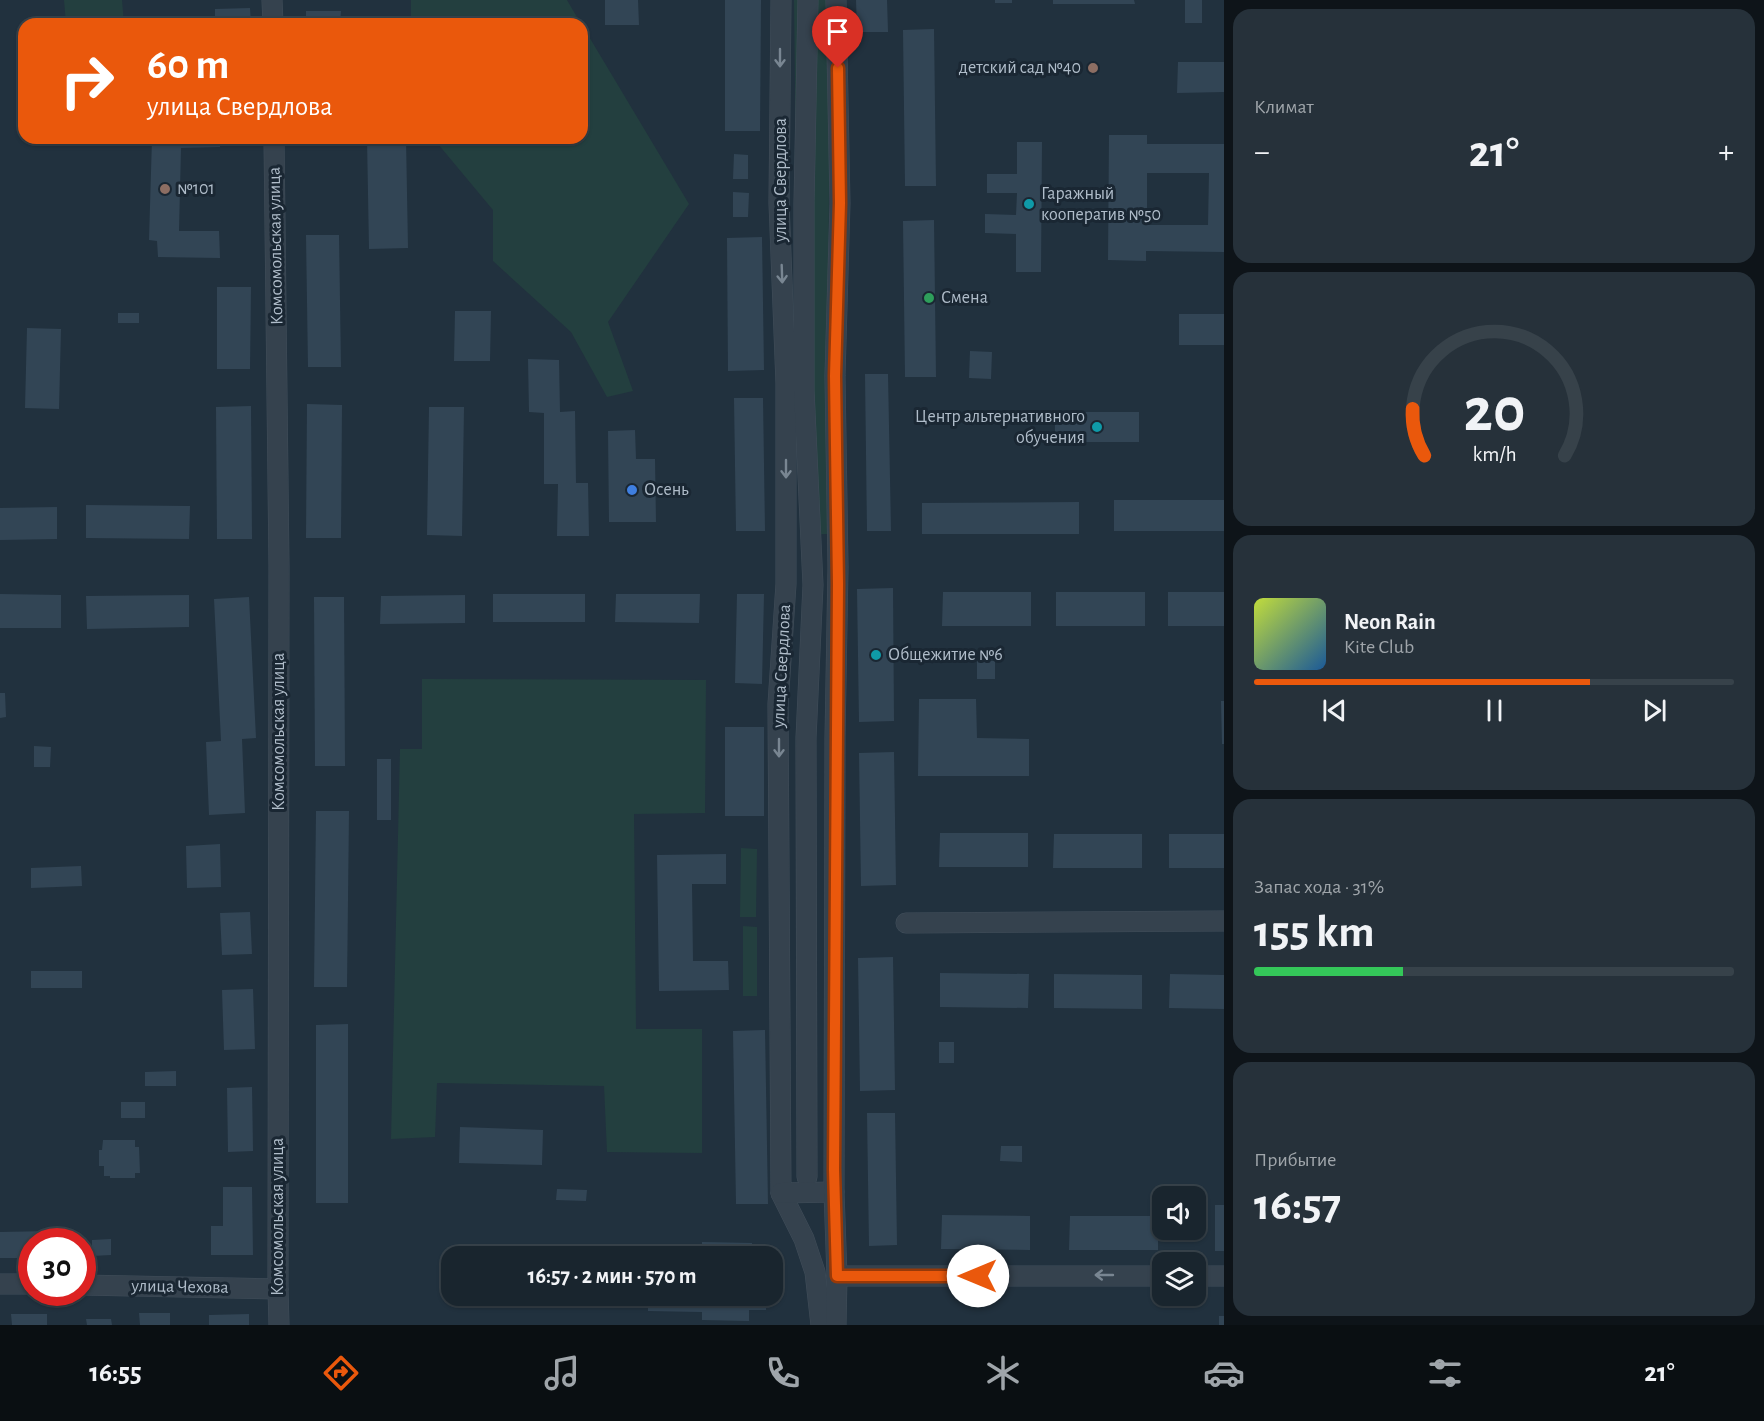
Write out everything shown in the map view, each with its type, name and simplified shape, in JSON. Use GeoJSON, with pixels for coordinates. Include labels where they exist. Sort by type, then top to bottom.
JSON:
{"type":"FeatureCollection","features":[{"type":"Feature","properties":{"kind":"street"},"geometry":{"type":"LineString","coordinates":[[272,0],[273,18]]}},
{"type":"Feature","properties":{"kind":"street","name":"улица Свердлова"},"geometry":{"type":"LineString","coordinates":[[781,0],[780,203],[786,392],[786,576],[778,704],[781,1193],[804,1239],[815,1272],[821,1325]]}},
{"type":"Feature","properties":{"kind":"street"},"geometry":{"type":"LineString","coordinates":[[807,1177],[806,738],[813,585],[804,390],[804,203],[808,0]]}},
{"type":"Feature","properties":{"kind":"street"},"geometry":{"type":"LineString","coordinates":[[836,0],[840,203],[835,376],[838,584],[835,749],[836,1325]]}},
{"type":"Feature","properties":{"kind":"street","name":"Комсомольская улица"},"geometry":{"type":"LineString","coordinates":[[274,144],[279,567],[279,1325]]}},
{"type":"Feature","properties":{"kind":"street"},"geometry":{"type":"LineString","coordinates":[[906,923],[1224,921]]}},
{"type":"Feature","properties":{"kind":"street"},"geometry":{"type":"LineString","coordinates":[[781,1193],[834,1192]]}},
{"type":"Feature","properties":{"kind":"street"},"geometry":{"type":"LineString","coordinates":[[837,1276],[1152,1276]]}},
{"type":"Feature","properties":{"kind":"street"},"geometry":{"type":"LineString","coordinates":[[1206,1276],[1224,1276]]}},
{"type":"Feature","properties":{"kind":"street"},"geometry":{"type":"LineString","coordinates":[[0,1284],[18,1284]]}},
{"type":"Feature","properties":{"kind":"street","name":"улица Чехова"},"geometry":{"type":"LineString","coordinates":[[96,1285],[278,1288]]}},
{"type":"Feature","properties":{"kind":"green space"},"geometry":{"type":"Polygon","coordinates":[[[64,0],[122,0],[124,18],[66,18],[64,0]]]}},
{"type":"Feature","properties":{"kind":"green space"},"geometry":{"type":"Polygon","coordinates":[[[411,0],[567,0],[578,18],[411,18],[411,0]]]}},
{"type":"Feature","properties":{"kind":"green space"},"geometry":{"type":"Polygon","coordinates":[[[794,0],[830,0],[827,534],[800,535],[794,0]]]}},
{"type":"Feature","properties":{"kind":"green space"},"geometry":{"type":"Polygon","coordinates":[[[588,35],[689,204],[608,322],[633,391],[607,397],[571,332],[493,261],[493,210],[438,144],[588,144],[588,35]]]}},
{"type":"Feature","properties":{"kind":"green space"},"geometry":{"type":"Polygon","coordinates":[[[422,679],[706,680],[705,813],[634,814],[636,1029],[702,1029],[702,1153],[607,1152],[604,1086],[437,1083],[435,1137],[391,1139],[400,749],[422,749],[422,679]]]}},
{"type":"Feature","properties":{"kind":"green space"},"geometry":{"type":"Polygon","coordinates":[[[741,848],[757,849],[756,917],[740,917],[741,848]]]}},
{"type":"Feature","properties":{"kind":"green space"},"geometry":{"type":"Polygon","coordinates":[[[743,926],[757,927],[757,996],[743,996],[743,926]]]}},
{"type":"Feature","properties":{"kind":"building"},"geometry":{"type":"Polygon","coordinates":[[[605,0],[638,0],[639,25],[605,25],[605,0]]]}},
{"type":"Feature","properties":{"kind":"building"},"geometry":{"type":"Polygon","coordinates":[[[725,0],[761,0],[760,131],[725,131],[725,0]]]}},
{"type":"Feature","properties":{"kind":"building"},"geometry":{"type":"Polygon","coordinates":[[[856,0],[887,0],[888,32],[857,32],[856,0]]]}},
{"type":"Feature","properties":{"kind":"building"},"geometry":{"type":"Polygon","coordinates":[[[995,0],[1012,0],[1012,3],[995,3],[995,0]]]}},
{"type":"Feature","properties":{"kind":"building"},"geometry":{"type":"Polygon","coordinates":[[[1053,0],[1134,0],[1135,4],[1053,4],[1053,0]]]}},
{"type":"Feature","properties":{"kind":"building"},"geometry":{"type":"Polygon","coordinates":[[[1185,0],[1202,0],[1202,23],[1185,23],[1185,0]]]}},
{"type":"Feature","properties":{"kind":"building"},"geometry":{"type":"Polygon","coordinates":[[[250,8],[251,18],[215,18],[215,9],[250,8]]]}},
{"type":"Feature","properties":{"kind":"building"},"geometry":{"type":"Polygon","coordinates":[[[306,11],[341,11],[340,18],[306,18],[306,11]]]}},
{"type":"Feature","properties":{"kind":"building"},"geometry":{"type":"Polygon","coordinates":[[[934,29],[936,186],[905,186],[903,30],[934,29]]]}},
{"type":"Feature","properties":{"kind":"building"},"geometry":{"type":"Polygon","coordinates":[[[1178,62],[1224,62],[1224,92],[1177,93],[1178,62]]]}},
{"type":"Feature","properties":{"kind":"building"},"geometry":{"type":"Polygon","coordinates":[[[1109,135],[1147,135],[1147,144],[1224,144],[1224,252],[1146,251],[1146,261],[1108,260],[1109,135]],[[1147,173],[1147,225],[1208,225],[1209,173],[1147,173]]]}},
{"type":"Feature","properties":{"kind":"building","name":"Гаражный кооператив №50"},"geometry":{"type":"Polygon","coordinates":[[[1017,142],[1042,142],[1041,272],[1016,272],[1016,234],[985,233],[985,214],[1016,215],[1017,193],[987,193],[987,174],[1017,174],[1017,142]]]}},
{"type":"Feature","properties":{"kind":"building","name":"№101"},"geometry":{"type":"Polygon","coordinates":[[[152,144],[220,144],[220,147],[181,148],[179,231],[219,231],[220,258],[158,257],[157,241],[149,240],[152,144]]]}},
{"type":"Feature","properties":{"kind":"building"},"geometry":{"type":"Polygon","coordinates":[[[367,144],[406,144],[408,248],[369,249],[367,144]]]}},
{"type":"Feature","properties":{"kind":"building"},"geometry":{"type":"Polygon","coordinates":[[[734,154],[748,155],[748,179],[733,179],[734,154]]]}},
{"type":"Feature","properties":{"kind":"building"},"geometry":{"type":"Polygon","coordinates":[[[733,192],[749,193],[748,217],[733,217],[733,192]]]}},
{"type":"Feature","properties":{"kind":"building"},"geometry":{"type":"Polygon","coordinates":[[[934,220],[936,377],[905,377],[903,221],[934,220]]]}},
{"type":"Feature","properties":{"kind":"building"},"geometry":{"type":"Polygon","coordinates":[[[306,235],[339,235],[341,367],[308,367],[306,235]]]}},
{"type":"Feature","properties":{"kind":"building"},"geometry":{"type":"Polygon","coordinates":[[[762,237],[764,370],[728,371],[727,238],[762,237]]]}},
{"type":"Feature","properties":{"kind":"building"},"geometry":{"type":"Polygon","coordinates":[[[217,287],[251,287],[250,369],[217,369],[217,287]]]}},
{"type":"Feature","properties":{"kind":"building"},"geometry":{"type":"Polygon","coordinates":[[[455,311],[491,311],[490,361],[454,361],[455,311]]]}},
{"type":"Feature","properties":{"kind":"building"},"geometry":{"type":"Polygon","coordinates":[[[118,313],[139,313],[139,323],[118,323],[118,313]]]}},
{"type":"Feature","properties":{"kind":"building"},"geometry":{"type":"Polygon","coordinates":[[[1179,314],[1224,314],[1224,345],[1179,345],[1179,314]]]}},
{"type":"Feature","properties":{"kind":"building"},"geometry":{"type":"Polygon","coordinates":[[[27,328],[61,329],[59,409],[25,408],[27,328]]]}},
{"type":"Feature","properties":{"kind":"building"},"geometry":{"type":"Polygon","coordinates":[[[970,351],[992,352],[991,379],[969,378],[970,351]]]}},
{"type":"Feature","properties":{"kind":"building"},"geometry":{"type":"Polygon","coordinates":[[[528,359],[559,360],[560,412],[575,411],[576,483],[588,483],[589,536],[557,536],[558,484],[544,484],[544,413],[529,412],[528,359]]]}},
{"type":"Feature","properties":{"kind":"building"},"geometry":{"type":"Polygon","coordinates":[[[865,374],[888,374],[891,531],[867,531],[865,374]]]}},
{"type":"Feature","properties":{"kind":"building"},"geometry":{"type":"Polygon","coordinates":[[[734,398],[763,398],[765,531],[736,531],[734,398]]]}},
{"type":"Feature","properties":{"kind":"building"},"geometry":{"type":"Polygon","coordinates":[[[307,404],[342,405],[341,538],[306,538],[307,404]]]}},
{"type":"Feature","properties":{"kind":"building"},"geometry":{"type":"Polygon","coordinates":[[[251,406],[252,539],[217,539],[216,407],[251,406]]]}},
{"type":"Feature","properties":{"kind":"building"},"geometry":{"type":"Polygon","coordinates":[[[429,407],[464,407],[462,536],[427,535],[429,407]]]}},
{"type":"Feature","properties":{"kind":"building","name":"Центр альтернативного обучения"},"geometry":{"type":"Polygon","coordinates":[[[1055,412],[1139,412],[1139,442],[1055,442],[1055,412]]]}},
{"type":"Feature","properties":{"kind":"building","name":"Осень"},"geometry":{"type":"Polygon","coordinates":[[[635,430],[636,459],[655,459],[656,522],[609,522],[608,431],[635,430]]]}},
{"type":"Feature","properties":{"kind":"building"},"geometry":{"type":"Polygon","coordinates":[[[1114,500],[1224,500],[1224,531],[1114,531],[1114,500]]]}},
{"type":"Feature","properties":{"kind":"building"},"geometry":{"type":"Polygon","coordinates":[[[1079,502],[1079,534],[922,534],[922,503],[1079,502]]]}},
{"type":"Feature","properties":{"kind":"building"},"geometry":{"type":"Polygon","coordinates":[[[86,505],[190,506],[189,539],[86,538],[86,505]]]}},
{"type":"Feature","properties":{"kind":"building"},"geometry":{"type":"Polygon","coordinates":[[[57,507],[57,539],[0,540],[0,508],[57,507]]]}},
{"type":"Feature","properties":{"kind":"building","name":"Общежитие №6"},"geometry":{"type":"Polygon","coordinates":[[[893,588],[894,721],[859,722],[857,589],[893,588]]]}},
{"type":"Feature","properties":{"kind":"building"},"geometry":{"type":"Polygon","coordinates":[[[943,592],[1031,592],[1031,626],[942,626],[943,592]]]}},
{"type":"Feature","properties":{"kind":"building"},"geometry":{"type":"Polygon","coordinates":[[[1056,592],[1145,592],[1145,626],[1056,626],[1056,592]]]}},
{"type":"Feature","properties":{"kind":"building"},"geometry":{"type":"Polygon","coordinates":[[[1168,592],[1224,592],[1224,626],[1168,626],[1168,592]]]}},
{"type":"Feature","properties":{"kind":"building"},"geometry":{"type":"Polygon","coordinates":[[[0,594],[61,595],[61,628],[0,628],[0,594]]]}},
{"type":"Feature","properties":{"kind":"building"},"geometry":{"type":"Polygon","coordinates":[[[493,594],[585,594],[585,622],[493,622],[493,594]]]}},
{"type":"Feature","properties":{"kind":"building"},"geometry":{"type":"Polygon","coordinates":[[[616,594],[700,594],[699,623],[615,622],[616,594]]]}},
{"type":"Feature","properties":{"kind":"building"},"geometry":{"type":"Polygon","coordinates":[[[737,594],[764,594],[762,684],[735,683],[737,594]]]}},
{"type":"Feature","properties":{"kind":"building"},"geometry":{"type":"Polygon","coordinates":[[[189,595],[189,627],[87,629],[86,596],[189,595]]]}},
{"type":"Feature","properties":{"kind":"building"},"geometry":{"type":"Polygon","coordinates":[[[465,595],[465,623],[380,624],[381,596],[465,595]]]}},
{"type":"Feature","properties":{"kind":"building"},"geometry":{"type":"Polygon","coordinates":[[[249,597],[256,738],[242,739],[245,813],[209,815],[206,742],[221,741],[214,599],[249,597]]]}},
{"type":"Feature","properties":{"kind":"building"},"geometry":{"type":"Polygon","coordinates":[[[314,597],[344,597],[345,766],[315,766],[314,597]]]}},
{"type":"Feature","properties":{"kind":"building"},"geometry":{"type":"Polygon","coordinates":[[[977,661],[995,661],[995,679],[977,679],[977,661]]]}},
{"type":"Feature","properties":{"kind":"building"},"geometry":{"type":"Polygon","coordinates":[[[0,693],[5,693],[6,717],[0,718],[0,693]]]}},
{"type":"Feature","properties":{"kind":"building"},"geometry":{"type":"Polygon","coordinates":[[[919,699],[976,699],[977,738],[1029,739],[1029,776],[918,776],[919,699]]]}},
{"type":"Feature","properties":{"kind":"building"},"geometry":{"type":"Polygon","coordinates":[[[1221,701],[1224,701],[1224,744],[1222,744],[1221,701]]]}},
{"type":"Feature","properties":{"kind":"building"},"geometry":{"type":"Polygon","coordinates":[[[725,727],[764,727],[764,816],[725,816],[725,727]]]}},
{"type":"Feature","properties":{"kind":"building"},"geometry":{"type":"Polygon","coordinates":[[[34,746],[51,747],[50,767],[34,767],[34,746]]]}},
{"type":"Feature","properties":{"kind":"building"},"geometry":{"type":"Polygon","coordinates":[[[894,752],[896,885],[861,886],[859,753],[894,752]]]}},
{"type":"Feature","properties":{"kind":"building"},"geometry":{"type":"Polygon","coordinates":[[[377,759],[391,759],[391,820],[377,820],[377,759]]]}},
{"type":"Feature","properties":{"kind":"building"},"geometry":{"type":"Polygon","coordinates":[[[316,811],[349,811],[347,987],[314,987],[316,811]]]}},
{"type":"Feature","properties":{"kind":"building"},"geometry":{"type":"Polygon","coordinates":[[[940,833],[1028,833],[1028,867],[939,867],[940,833]]]}},
{"type":"Feature","properties":{"kind":"building"},"geometry":{"type":"Polygon","coordinates":[[[1054,834],[1142,834],[1142,868],[1053,868],[1054,834]]]}},
{"type":"Feature","properties":{"kind":"building"},"geometry":{"type":"Polygon","coordinates":[[[1169,834],[1224,834],[1224,868],[1169,868],[1169,834]]]}},
{"type":"Feature","properties":{"kind":"building"},"geometry":{"type":"Polygon","coordinates":[[[220,844],[221,887],[187,888],[186,846],[220,844]]]}},
{"type":"Feature","properties":{"kind":"building"},"geometry":{"type":"Polygon","coordinates":[[[726,854],[726,884],[692,884],[693,961],[728,961],[729,990],[659,991],[657,855],[726,854]]]}},
{"type":"Feature","properties":{"kind":"building"},"geometry":{"type":"Polygon","coordinates":[[[81,866],[82,886],[31,888],[31,868],[81,866]]]}},
{"type":"Feature","properties":{"kind":"building"},"geometry":{"type":"Polygon","coordinates":[[[250,912],[252,954],[222,955],[220,913],[250,912]]]}},
{"type":"Feature","properties":{"kind":"building"},"geometry":{"type":"Polygon","coordinates":[[[893,957],[895,1090],[860,1091],[858,958],[893,957]]]}},
{"type":"Feature","properties":{"kind":"building"},"geometry":{"type":"Polygon","coordinates":[[[31,971],[82,971],[82,988],[31,988],[31,971]]]}},
{"type":"Feature","properties":{"kind":"building"},"geometry":{"type":"Polygon","coordinates":[[[940,973],[1029,974],[1028,1008],[940,1007],[940,973]]]}},
{"type":"Feature","properties":{"kind":"building"},"geometry":{"type":"Polygon","coordinates":[[[1054,974],[1142,975],[1142,1009],[1054,1008],[1054,974]]]}},
{"type":"Feature","properties":{"kind":"building"},"geometry":{"type":"Polygon","coordinates":[[[1170,974],[1224,975],[1224,1009],[1169,1008],[1170,974]]]}},
{"type":"Feature","properties":{"kind":"building"},"geometry":{"type":"Polygon","coordinates":[[[253,989],[255,1049],[224,1050],[222,990],[253,989]]]}},
{"type":"Feature","properties":{"kind":"building"},"geometry":{"type":"Polygon","coordinates":[[[348,1024],[348,1203],[316,1203],[316,1025],[348,1024]]]}},
{"type":"Feature","properties":{"kind":"building"},"geometry":{"type":"Polygon","coordinates":[[[765,1030],[768,1204],[736,1204],[733,1031],[765,1030]]]}},
{"type":"Feature","properties":{"kind":"building"},"geometry":{"type":"Polygon","coordinates":[[[939,1042],[954,1042],[954,1063],[939,1063],[939,1042]]]}},
{"type":"Feature","properties":{"kind":"building"},"geometry":{"type":"Polygon","coordinates":[[[176,1071],[176,1086],[145,1086],[145,1072],[176,1071]]]}},
{"type":"Feature","properties":{"kind":"building"},"geometry":{"type":"Polygon","coordinates":[[[252,1087],[253,1151],[228,1152],[227,1088],[252,1087]]]}},
{"type":"Feature","properties":{"kind":"building"},"geometry":{"type":"Polygon","coordinates":[[[121,1102],[145,1102],[145,1118],[121,1118],[121,1102]]]}},
{"type":"Feature","properties":{"kind":"building"},"geometry":{"type":"Polygon","coordinates":[[[867,1113],[895,1113],[897,1245],[869,1246],[867,1113]]]}},
{"type":"Feature","properties":{"kind":"building"},"geometry":{"type":"Polygon","coordinates":[[[460,1127],[543,1130],[542,1165],[459,1163],[460,1127]]]}},
{"type":"Feature","properties":{"kind":"building"},"geometry":{"type":"Polygon","coordinates":[[[103,1140],[135,1140],[135,1147],[139,1147],[140,1173],[135,1173],[135,1178],[104,1176],[104,1166],[99,1166],[99,1150],[102,1150],[103,1140]]]}},
{"type":"Feature","properties":{"kind":"building"},"geometry":{"type":"Polygon","coordinates":[[[1001,1146],[1022,1146],[1022,1162],[1000,1161],[1001,1146]]]}},
{"type":"Feature","properties":{"kind":"building"},"geometry":{"type":"Polygon","coordinates":[[[223,1187],[252,1187],[253,1255],[211,1255],[211,1226],[223,1226],[223,1187]]]}},
{"type":"Feature","properties":{"kind":"building"},"geometry":{"type":"Polygon","coordinates":[[[557,1189],[587,1190],[586,1201],[556,1200],[557,1189]]]}},
{"type":"Feature","properties":{"kind":"building"},"geometry":{"type":"Polygon","coordinates":[[[1215,1205],[1224,1205],[1224,1251],[1215,1251],[1215,1205]]]}},
{"type":"Feature","properties":{"kind":"building"},"geometry":{"type":"Polygon","coordinates":[[[942,1215],[1030,1216],[1030,1250],[941,1249],[942,1215]]]}},
{"type":"Feature","properties":{"kind":"building"},"geometry":{"type":"Polygon","coordinates":[[[1070,1216],[1152,1216],[1152,1240],[1158,1240],[1158,1250],[1069,1250],[1070,1216]]]}},
{"type":"Feature","properties":{"kind":"building"},"geometry":{"type":"Polygon","coordinates":[[[0,1232],[18,1232],[18,1258],[0,1258],[0,1232]]]}},
{"type":"Feature","properties":{"kind":"building"},"geometry":{"type":"Polygon","coordinates":[[[111,1239],[111,1255],[96,1256],[96,1240],[111,1239]]]}},
{"type":"Feature","properties":{"kind":"building"},"geometry":{"type":"Polygon","coordinates":[[[702,1242],[752,1243],[752,1246],[702,1246],[702,1242]]]}},
{"type":"Feature","properties":{"kind":"building"},"geometry":{"type":"Polygon","coordinates":[[[648,1306],[766,1306],[766,1310],[749,1310],[749,1321],[702,1320],[702,1312],[648,1311],[648,1306]]]}},
{"type":"Feature","properties":{"kind":"building"},"geometry":{"type":"Polygon","coordinates":[[[139,1313],[170,1313],[170,1325],[140,1325],[139,1313]]]}},
{"type":"Feature","properties":{"kind":"building"},"geometry":{"type":"Polygon","coordinates":[[[11,1314],[47,1314],[47,1325],[12,1325],[11,1314]]]}},
{"type":"Feature","properties":{"kind":"building"},"geometry":{"type":"Polygon","coordinates":[[[249,1314],[249,1325],[209,1325],[209,1315],[249,1314]]]}},
{"type":"Feature","properties":{"kind":"building"},"geometry":{"type":"Polygon","coordinates":[[[1219,1316],[1224,1316],[1224,1325],[1219,1325],[1219,1316]]]}},
{"type":"Feature","properties":{"kind":"building"},"geometry":{"type":"Polygon","coordinates":[[[86,1319],[111,1319],[112,1325],[87,1325],[86,1319]]]}},
{"type":"Feature","properties":{"kind":"place","name":"детский сад №40"},"geometry":{"type":"Point","coordinates":[1093,68]}},
{"type":"Feature","properties":{"kind":"place","name":"№101"},"geometry":{"type":"Point","coordinates":[165,189]}},
{"type":"Feature","properties":{"kind":"place","name":"Гаражный кооператив №50"},"geometry":{"type":"Point","coordinates":[1029,204]}},
{"type":"Feature","properties":{"kind":"place","name":"Смена"},"geometry":{"type":"Point","coordinates":[929,298]}},
{"type":"Feature","properties":{"kind":"place","name":"Центр альтернативного обучения"},"geometry":{"type":"Point","coordinates":[1097,427]}},
{"type":"Feature","properties":{"kind":"place","name":"Осень"},"geometry":{"type":"Point","coordinates":[632,490]}},
{"type":"Feature","properties":{"kind":"place","name":"Общежитие №6"},"geometry":{"type":"Point","coordinates":[876,655]}},
{"type":"Feature","properties":{"kind":"route"},"geometry":{"type":"LineString","coordinates":[[838,68],[840,203],[835,376],[838,584],[834,1170],[837,1276],[978,1276]]}}]}
